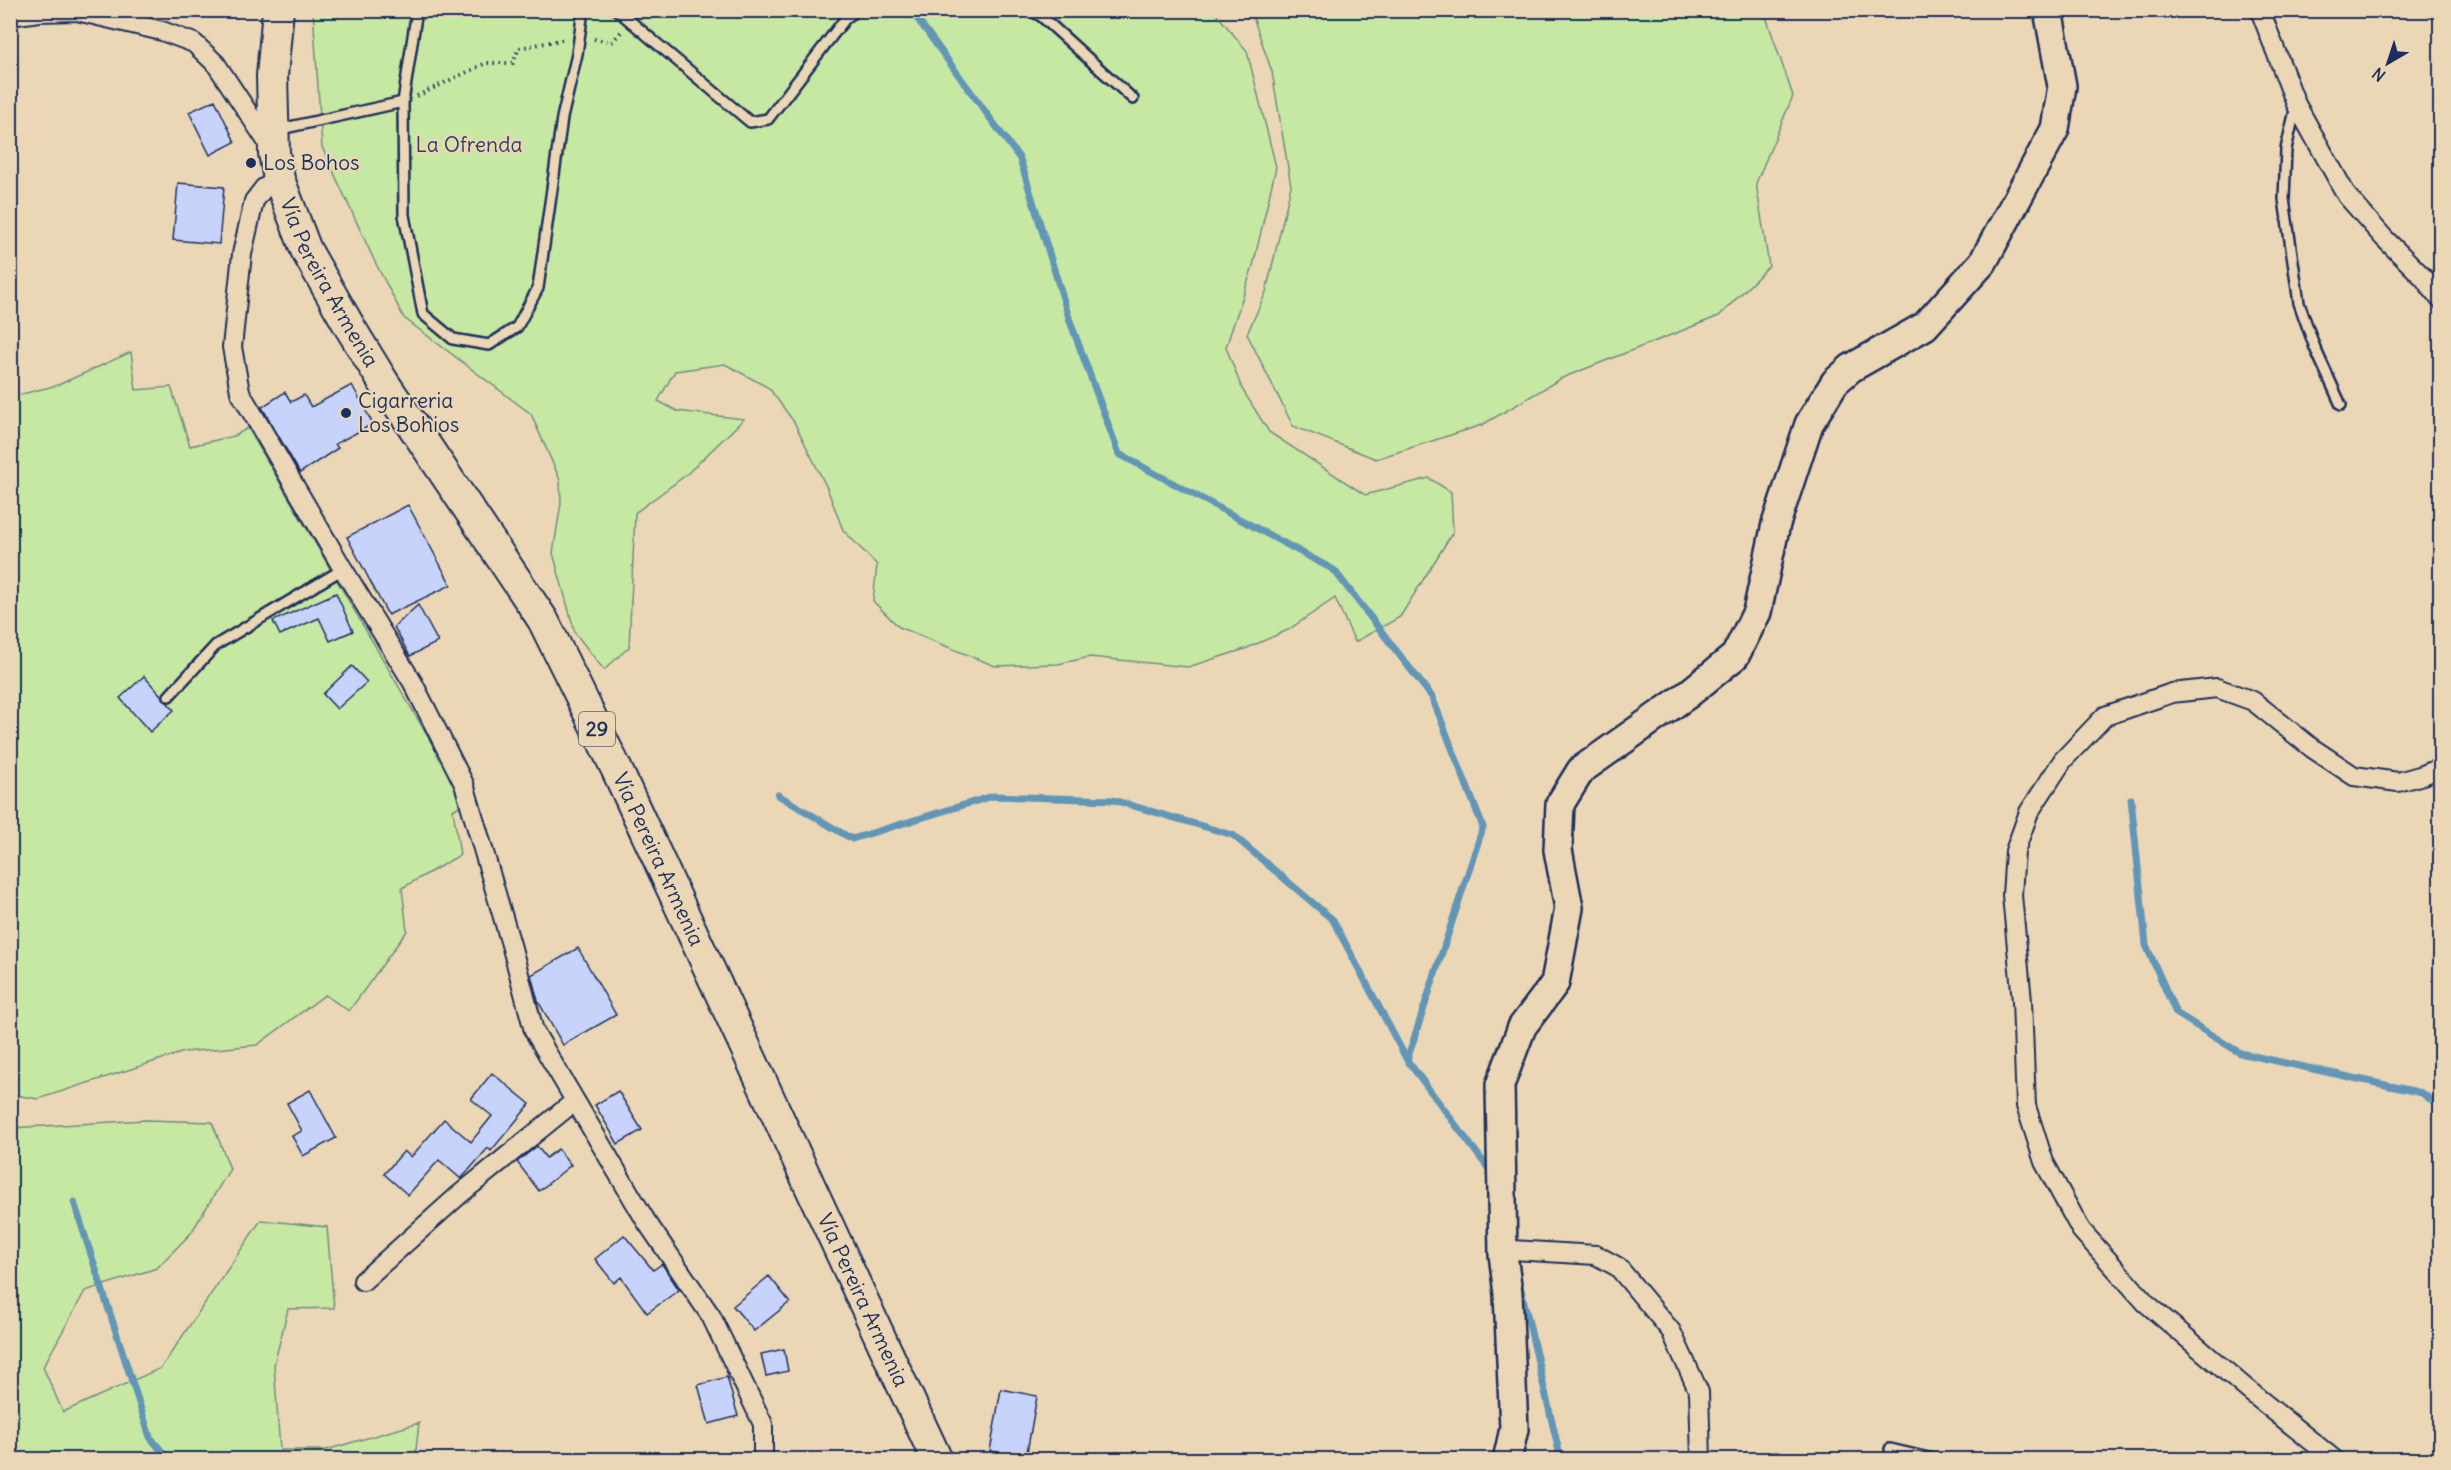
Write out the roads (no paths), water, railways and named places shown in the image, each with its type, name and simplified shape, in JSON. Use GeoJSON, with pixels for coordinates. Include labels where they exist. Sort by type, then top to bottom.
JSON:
{"type":"FeatureCollection","features":[{"type":"Feature","properties":{"kind":"main road","name":"Vía Pereira Armenia"},"geometry":{"type":"LineString","coordinates":[[278,10],[272,76],[276,154],[306,250],[396,401],[520,583],[554,640],[616,768],[937,1460]]}},
{"type":"Feature","properties":{"kind":"street"},"geometry":{"type":"LineString","coordinates":[[1507,1460],[1514,1429],[1508,1294],[1503,1254],[1500,1085],[1522,1027],[1555,983],[1569,908],[1558,850],[1560,804],[1581,770],[1687,695],[1735,656],[1757,612],[1776,524],[1809,424],[1835,382],[1851,368],[1925,326],[1983,262],[2055,129],[2062,86],[2048,10]]}},
{"type":"Feature","properties":{"kind":"street"},"geometry":{"type":"LineString","coordinates":[[2260,10],[2296,104],[2347,196],[2424,278],[2440,299]]}},
{"type":"Feature","properties":{"kind":"street"},"geometry":{"type":"LineString","coordinates":[[10,16],[39,12],[77,11],[162,31],[194,43],[216,64],[276,154],[264,188],[254,201],[242,254],[232,347],[240,392],[343,569],[413,683],[464,784],[513,948],[534,1031],[646,1221],[711,1316],[763,1424],[763,1460]]}},
{"type":"Feature","properties":{"kind":"street"},"geometry":{"type":"LineString","coordinates":[[2335,1460],[2146,1303],[2080,1230],[2044,1162],[2026,1106],[2022,1001],[2012,894],[2015,851],[2029,812],[2057,769],[2105,716],[2172,693],[2217,688],[2253,701],[2312,748],[2354,776],[2398,782],[2423,776],[2440,768]]}},
{"type":"Feature","properties":{"kind":"street"},"geometry":{"type":"LineString","coordinates":[[363,1281],[459,1195],[575,1101]]}},
{"type":"Feature","properties":{"kind":"street"},"geometry":{"type":"LineString","coordinates":[[1503,1254],[1512,1250],[1596,1255],[1618,1267],[1671,1331],[1699,1392],[1701,1460]]}},
{"type":"Feature","properties":{"kind":"lane"},"geometry":{"type":"LineString","coordinates":[[417,10],[403,102],[404,215],[423,314],[453,339],[489,345],[517,327],[538,288],[562,118],[577,54],[583,10]]}},
{"type":"Feature","properties":{"kind":"lane"},"geometry":{"type":"LineString","coordinates":[[617,10],[750,122],[768,119],[845,19],[856,10]]}},
{"type":"Feature","properties":{"kind":"lane"},"geometry":{"type":"LineString","coordinates":[[1030,10],[1041,16],[1133,99]]}},
{"type":"Feature","properties":{"kind":"lane"},"geometry":{"type":"LineString","coordinates":[[276,154],[403,102]]}},
{"type":"Feature","properties":{"kind":"lane"},"geometry":{"type":"LineString","coordinates":[[2296,104],[2286,149],[2284,199],[2299,303],[2341,405]]}},
{"type":"Feature","properties":{"kind":"lane"},"geometry":{"type":"LineString","coordinates":[[169,696],[216,645],[343,569]]}},
{"type":"Feature","properties":{"kind":"lane"},"geometry":{"type":"LineString","coordinates":[[1890,1449],[1937,1460]]}},
{"type":"Feature","properties":{"kind":"waterway"},"geometry":{"type":"LineString","coordinates":[[911,10],[1020,159],[1070,321],[1119,454],[1334,570],[1432,697],[1483,827],[1407,1060]]}},
{"type":"Feature","properties":{"kind":"waterway"},"geometry":{"type":"LineString","coordinates":[[778,795],[852,839],[993,796],[1113,800],[1233,835],[1333,920],[1407,1060],[1494,1176]]}},
{"type":"Feature","properties":{"kind":"waterway"},"geometry":{"type":"LineString","coordinates":[[2131,799],[2146,945],[2176,1013],[2240,1053],[2422,1093],[2440,1107]]}},
{"type":"Feature","properties":{"kind":"waterway"},"geometry":{"type":"LineString","coordinates":[[74,1202],[150,1437],[169,1460]]}},
{"type":"Feature","properties":{"kind":"waterway"},"geometry":{"type":"LineString","coordinates":[[1520,1285],[1561,1460]]}},
{"type":"Feature","properties":{"kind":"place","name":"Los Bohos"},"geometry":{"type":"Point","coordinates":[251,163]}},
{"type":"Feature","properties":{"kind":"place","name":"Cigarreria Los Bohios"},"geometry":{"type":"Point","coordinates":[346,413]}},
{"type":"Feature","properties":{"kind":"park label","name":"La Ofrenda"},"geometry":{"type":"Point","coordinates":[469,145]}}]}
